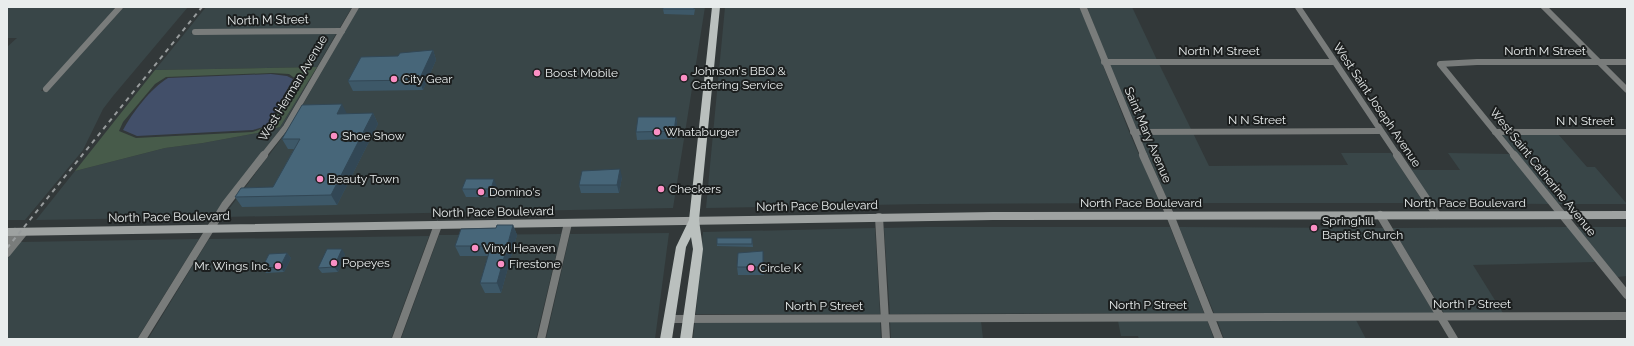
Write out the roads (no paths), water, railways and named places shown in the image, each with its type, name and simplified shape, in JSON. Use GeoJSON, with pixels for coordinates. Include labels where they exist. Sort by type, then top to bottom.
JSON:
{"type":"FeatureCollection","features":[{"type":"Feature","properties":{"kind":"main road"},"geometry":{"type":"LineString","coordinates":[[686,339],[698,249],[694,220],[716,7]]}},
{"type":"Feature","properties":{"kind":"main road","name":"North Pace Boulevard"},"geometry":{"type":"LineString","coordinates":[[15,232],[879,217],[1170,215],[1627,215]]}},
{"type":"Feature","properties":{"kind":"main road"},"geometry":{"type":"LineString","coordinates":[[666,339],[681,248],[694,220]]}},
{"type":"Feature","properties":{"kind":"street"},"geometry":{"type":"LineString","coordinates":[[46,89],[120,7]]}},
{"type":"Feature","properties":{"kind":"street","name":"West Herman Avenue"},"geometry":{"type":"LineString","coordinates":[[142,339],[230,199],[286,127],[356,7]]}},
{"type":"Feature","properties":{"kind":"street","name":"Saint Mary Avenue"},"geometry":{"type":"LineString","coordinates":[[1083,7],[1133,132],[1170,215],[1219,339]]}},
{"type":"Feature","properties":{"kind":"street","name":"West Saint Joseph Avenue"},"geometry":{"type":"LineString","coordinates":[[1298,7],[1437,215]]}},
{"type":"Feature","properties":{"kind":"street"},"geometry":{"type":"LineString","coordinates":[[1544,7],[1627,90]]}},
{"type":"Feature","properties":{"kind":"street","name":"North M Street"},"geometry":{"type":"LineString","coordinates":[[195,32],[342,31]]}},
{"type":"Feature","properties":{"kind":"street","name":"North M Street"},"geometry":{"type":"LineString","coordinates":[[1104,62],[1334,62]]}},
{"type":"Feature","properties":{"kind":"street","name":"North M Street"},"geometry":{"type":"LineString","coordinates":[[1440,64],[1627,62]]}},
{"type":"Feature","properties":{"kind":"street","name":"West Saint Catherine Avenue"},"geometry":{"type":"LineString","coordinates":[[1440,64],[1627,295]]}},
{"type":"Feature","properties":{"kind":"street","name":"N N Street"},"geometry":{"type":"LineString","coordinates":[[1133,132],[1380,131]]}},
{"type":"Feature","properties":{"kind":"street","name":"N N Street"},"geometry":{"type":"LineString","coordinates":[[1495,132],[1627,132]]}},
{"type":"Feature","properties":{"kind":"street"},"geometry":{"type":"LineString","coordinates":[[1380,215],[1454,339]]}},
{"type":"Feature","properties":{"kind":"street"},"geometry":{"type":"LineString","coordinates":[[879,217],[886,339]]}},
{"type":"Feature","properties":{"kind":"street"},"geometry":{"type":"LineString","coordinates":[[541,339],[568,223]]}},
{"type":"Feature","properties":{"kind":"street"},"geometry":{"type":"LineString","coordinates":[[396,339],[438,224]]}},
{"type":"Feature","properties":{"kind":"street"},"geometry":{"type":"LineString","coordinates":[[7,242],[15,232]]}},
{"type":"Feature","properties":{"kind":"street"},"geometry":{"type":"LineString","coordinates":[[7,253],[15,232]]}},
{"type":"Feature","properties":{"kind":"street","name":"North P Street"},"geometry":{"type":"LineString","coordinates":[[669,318],[1627,316]]}},
{"type":"Feature","properties":{"kind":"water"},"geometry":{"type":"Polygon","coordinates":[[[271,74],[287,76],[293,79],[270,121],[263,127],[253,130],[137,136],[123,130],[142,101],[168,78],[271,74]]]}},
{"type":"Feature","properties":{"kind":"railway"},"geometry":{"type":"LineString","coordinates":[[7,248],[202,7]]}},
{"type":"Feature","properties":{"kind":"place","name":"Boost Mobile"},"geometry":{"type":"Point","coordinates":[537,73]}},
{"type":"Feature","properties":{"kind":"place","name":"Johnson's BBQ & Catering Service"},"geometry":{"type":"Point","coordinates":[684,78]}},
{"type":"Feature","properties":{"kind":"place","name":"City Gear"},"geometry":{"type":"Point","coordinates":[394,79]}},
{"type":"Feature","properties":{"kind":"place","name":"Whataburger"},"geometry":{"type":"Point","coordinates":[657,132]}},
{"type":"Feature","properties":{"kind":"place","name":"Shoe Show"},"geometry":{"type":"Point","coordinates":[334,136]}},
{"type":"Feature","properties":{"kind":"place","name":"Beauty Town"},"geometry":{"type":"Point","coordinates":[320,179]}},
{"type":"Feature","properties":{"kind":"place","name":"Checkers"},"geometry":{"type":"Point","coordinates":[661,189]}},
{"type":"Feature","properties":{"kind":"place","name":"Domino's"},"geometry":{"type":"Point","coordinates":[481,192]}},
{"type":"Feature","properties":{"kind":"place","name":"Springhill Baptist Church"},"geometry":{"type":"Point","coordinates":[1314,228]}},
{"type":"Feature","properties":{"kind":"place","name":"Vinyl Heaven"},"geometry":{"type":"Point","coordinates":[475,248]}},
{"type":"Feature","properties":{"kind":"place","name":"Popeyes"},"geometry":{"type":"Point","coordinates":[334,263]}},
{"type":"Feature","properties":{"kind":"place","name":"Firestone"},"geometry":{"type":"Point","coordinates":[501,264]}},
{"type":"Feature","properties":{"kind":"place","name":"Mr. Wings Inc."},"geometry":{"type":"Point","coordinates":[278,266]}},
{"type":"Feature","properties":{"kind":"place","name":"Circle K"},"geometry":{"type":"Point","coordinates":[751,268]}}]}
